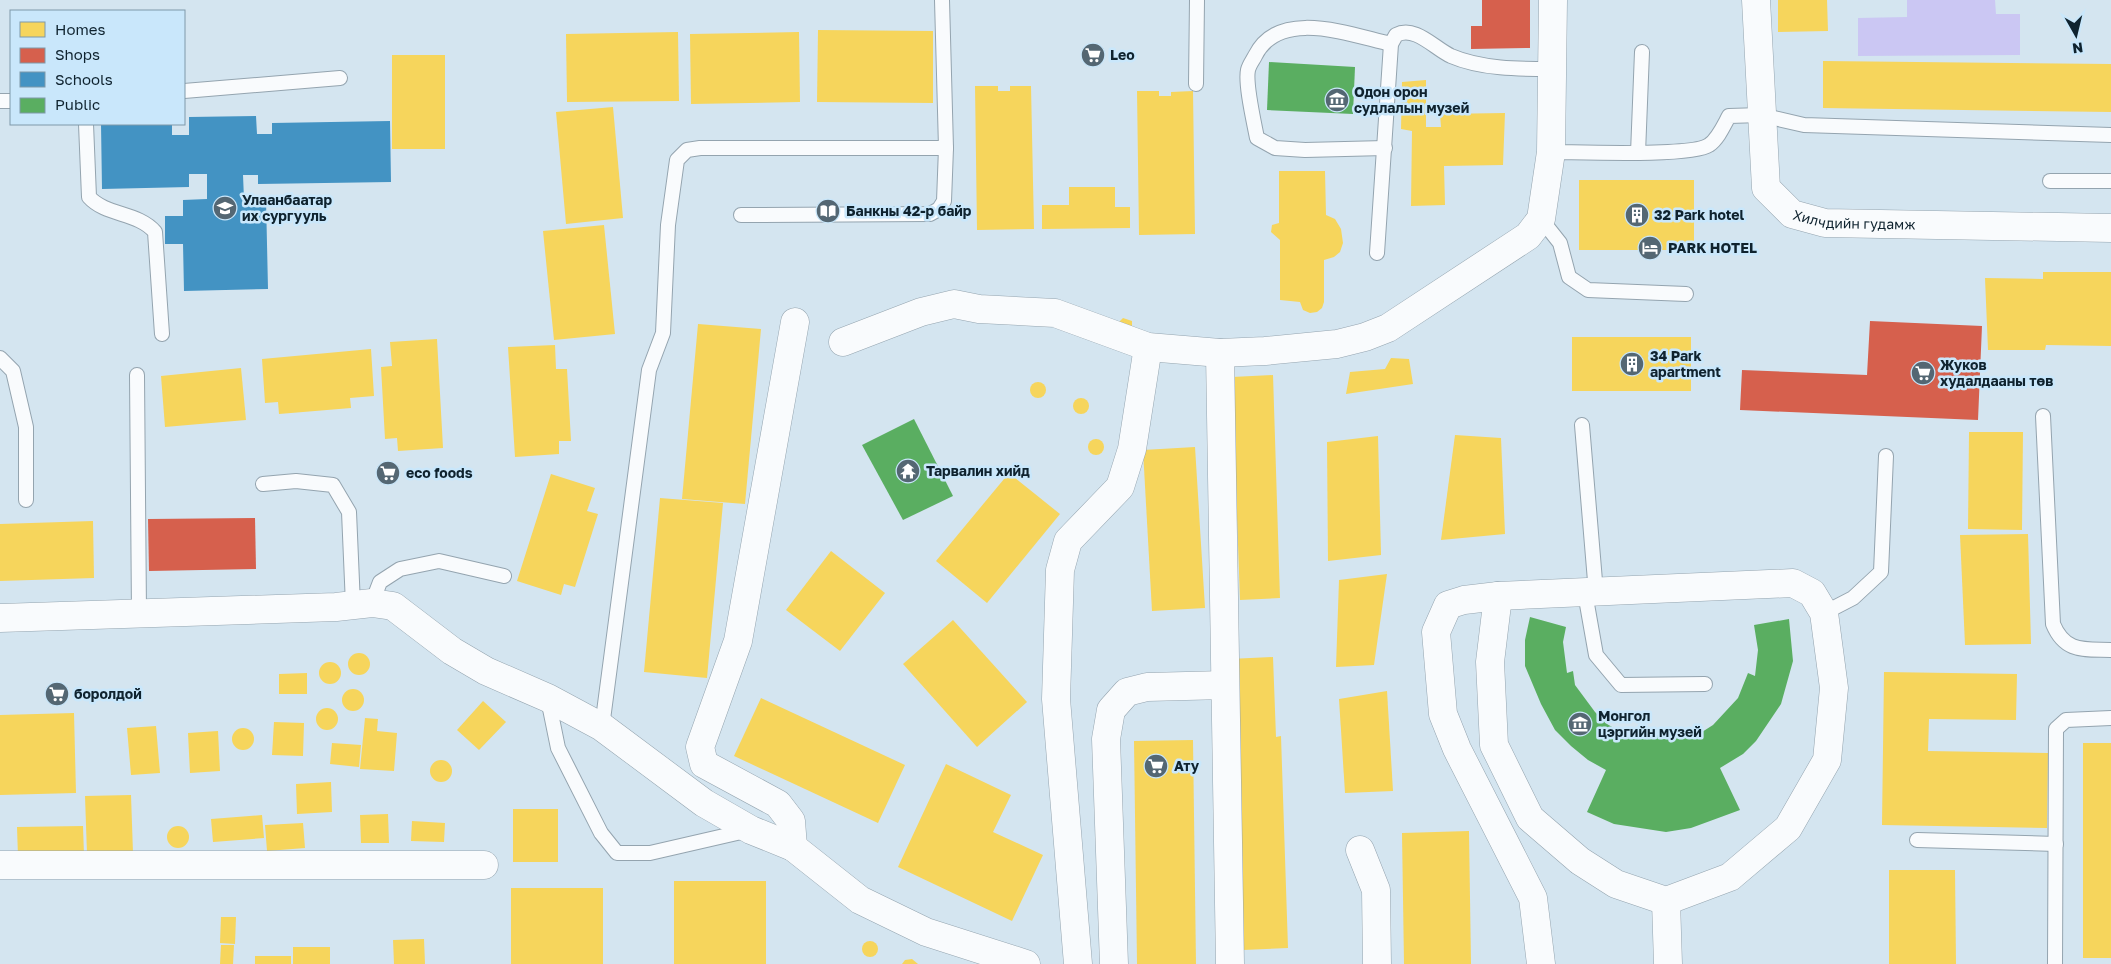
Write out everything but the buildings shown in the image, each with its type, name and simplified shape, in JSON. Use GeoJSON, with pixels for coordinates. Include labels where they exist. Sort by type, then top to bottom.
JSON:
{"type":"FeatureCollection","features":[{"type":"Feature","properties":{"kind":"street"},"geometry":{"type":"LineString","coordinates":[[843,342],[921,312],[954,304],[979,309],[1055,313],[1148,347],[1220,353],[1266,352],[1337,344],[1365,338],[1388,328],[1528,236],[1541,219],[1551,152],[1553,0]]}},
{"type":"Feature","properties":{"kind":"street","name":"Хилчдийн гудамж"},"geometry":{"type":"LineString","coordinates":[[1756,0],[1766,188],[1792,214],[1825,223],[2111,228]]}},
{"type":"Feature","properties":{"kind":"street"},"geometry":{"type":"LineString","coordinates":[[793,846],[792,821],[778,804],[704,764],[700,747],[738,641],[795,322]]}},
{"type":"Feature","properties":{"kind":"street"},"geometry":{"type":"LineString","coordinates":[[1078,964],[1056,699],[1060,570],[1068,541],[1120,487],[1132,449],[1148,347]]}},
{"type":"Feature","properties":{"kind":"street"},"geometry":{"type":"LineString","coordinates":[[1220,353],[1230,964]]}},
{"type":"Feature","properties":{"kind":"street"},"geometry":{"type":"LineString","coordinates":[[1498,596],[1490,662],[1494,745],[1530,818],[1580,861],[1616,884],[1666,901],[1730,877],[1788,828],[1827,760],[1834,688],[1824,613],[1812,593],[1793,583],[1498,596],[1464,600],[1448,606],[1436,632],[1443,714],[1456,749],[1533,898],[1541,964]]}},
{"type":"Feature","properties":{"kind":"street"},"geometry":{"type":"LineString","coordinates":[[0,618],[363,604],[393,606],[452,651],[486,671],[548,698],[602,727],[704,803],[750,830],[793,846],[860,900],[926,932],[1026,964]]}},
{"type":"Feature","properties":{"kind":"street"},"geometry":{"type":"LineString","coordinates":[[1114,964],[1106,740],[1111,710],[1127,692],[1147,687],[1225,685]]}},
{"type":"Feature","properties":{"kind":"street"},"geometry":{"type":"LineString","coordinates":[[1360,850],[1376,890],[1378,964]]}},
{"type":"Feature","properties":{"kind":"street"},"geometry":{"type":"LineString","coordinates":[[0,865],[484,866]]}},
{"type":"Feature","properties":{"kind":"street"},"geometry":{"type":"LineString","coordinates":[[1666,901],[1668,964]]}},
{"type":"Feature","properties":{"kind":"lane"},"geometry":{"type":"LineString","coordinates":[[741,216],[930,214],[939,209],[944,201],[946,148],[942,0]]}},
{"type":"Feature","properties":{"kind":"lane"},"geometry":{"type":"LineString","coordinates":[[1196,84],[1197,0]]}},
{"type":"Feature","properties":{"kind":"lane"},"geometry":{"type":"LineString","coordinates":[[1385,148],[1305,150],[1275,148],[1257,138],[1251,109],[1248,70],[1260,45],[1280,31],[1309,28],[1391,44]]}},
{"type":"Feature","properties":{"kind":"lane"},"geometry":{"type":"LineString","coordinates":[[1377,253],[1391,44],[1396,36],[1406,32],[1415,34],[1452,56],[1485,66],[1552,69]]}},
{"type":"Feature","properties":{"kind":"lane"},"geometry":{"type":"LineString","coordinates":[[1638,153],[1642,52]]}},
{"type":"Feature","properties":{"kind":"lane"},"geometry":{"type":"LineString","coordinates":[[185,91],[340,78]]}},
{"type":"Feature","properties":{"kind":"lane"},"geometry":{"type":"LineString","coordinates":[[1551,152],[1638,153],[1696,150],[1710,145],[1729,116],[1761,115],[1804,126],[2111,135]]}},
{"type":"Feature","properties":{"kind":"lane"},"geometry":{"type":"LineString","coordinates":[[86,125],[89,196],[95,204],[145,223],[155,232],[162,334]]}},
{"type":"Feature","properties":{"kind":"lane"},"geometry":{"type":"LineString","coordinates":[[602,727],[648,380],[663,333],[668,225],[677,160],[688,150],[700,148],[946,148]]}},
{"type":"Feature","properties":{"kind":"lane"},"geometry":{"type":"LineString","coordinates":[[2050,180],[2111,181]]}},
{"type":"Feature","properties":{"kind":"lane"},"geometry":{"type":"LineString","coordinates":[[1541,219],[1560,243],[1569,277],[1588,290],[1686,294]]}},
{"type":"Feature","properties":{"kind":"lane"},"geometry":{"type":"LineString","coordinates":[[0,358],[13,371],[26,427],[26,500]]}},
{"type":"Feature","properties":{"kind":"lane"},"geometry":{"type":"LineString","coordinates":[[137,375],[138,613]]}},
{"type":"Feature","properties":{"kind":"lane"},"geometry":{"type":"LineString","coordinates":[[2043,416],[2053,624],[2058,635],[2072,647],[2111,650]]}},
{"type":"Feature","properties":{"kind":"lane"},"geometry":{"type":"LineString","coordinates":[[1582,425],[1590,593],[1596,656],[1621,685],[1705,684]]}},
{"type":"Feature","properties":{"kind":"lane"},"geometry":{"type":"LineString","coordinates":[[1824,613],[1853,598],[1881,572],[1886,456]]}},
{"type":"Feature","properties":{"kind":"lane"},"geometry":{"type":"LineString","coordinates":[[263,484],[296,481],[333,485],[350,512],[363,604]]}},
{"type":"Feature","properties":{"kind":"lane"},"geometry":{"type":"LineString","coordinates":[[363,604],[380,582],[400,569],[439,560],[504,576]]}},
{"type":"Feature","properties":{"kind":"lane"},"geometry":{"type":"LineString","coordinates":[[548,698],[558,748],[601,833],[617,852],[650,853],[750,830]]}},
{"type":"Feature","properties":{"kind":"lane"},"geometry":{"type":"LineString","coordinates":[[2056,964],[2056,729],[2066,720],[2111,718]]}},
{"type":"Feature","properties":{"kind":"lane"},"geometry":{"type":"LineString","coordinates":[[1917,840],[2056,844]]}},
{"type":"Feature","properties":{"kind":"shaded area"},"geometry":{"type":"Polygon","coordinates":[[[1907,0],[1995,0],[1996,14],[2020,14],[2020,55],[1858,56],[1858,18],[1907,17],[1907,0]]]}},
{"type":"Feature","properties":{"kind":"place","name":"Leo"},"geometry":{"type":"Point","coordinates":[1093,55]}},
{"type":"Feature","properties":{"kind":"place","name":"Одон орон судлалын музей"},"geometry":{"type":"Point","coordinates":[1337,100]}},
{"type":"Feature","properties":{"kind":"place","name":"Улаанбаатар их сургууль"},"geometry":{"type":"Point","coordinates":[225,208]}},
{"type":"Feature","properties":{"kind":"place","name":"Банкны 42-р байр"},"geometry":{"type":"Point","coordinates":[828,211]}},
{"type":"Feature","properties":{"kind":"place","name":"32 Park hotel"},"geometry":{"type":"Point","coordinates":[1637,215]}},
{"type":"Feature","properties":{"kind":"place","name":"PARK HOTEL"},"geometry":{"type":"Point","coordinates":[1650,248]}},
{"type":"Feature","properties":{"kind":"place","name":"34 Park apartment"},"geometry":{"type":"Point","coordinates":[1632,364]}},
{"type":"Feature","properties":{"kind":"place","name":"Жуков худалдааны төв"},"geometry":{"type":"Point","coordinates":[1923,373]}},
{"type":"Feature","properties":{"kind":"place","name":"Тарвалин хийд"},"geometry":{"type":"Point","coordinates":[908,471]}},
{"type":"Feature","properties":{"kind":"place","name":"eco foods"},"geometry":{"type":"Point","coordinates":[388,473]}},
{"type":"Feature","properties":{"kind":"place","name":"боролдой"},"geometry":{"type":"Point","coordinates":[57,694]}},
{"type":"Feature","properties":{"kind":"place","name":"Монгол цэргийн музей"},"geometry":{"type":"Point","coordinates":[1580,724]}},
{"type":"Feature","properties":{"kind":"place","name":"Ату"},"geometry":{"type":"Point","coordinates":[1156,766]}}]}
